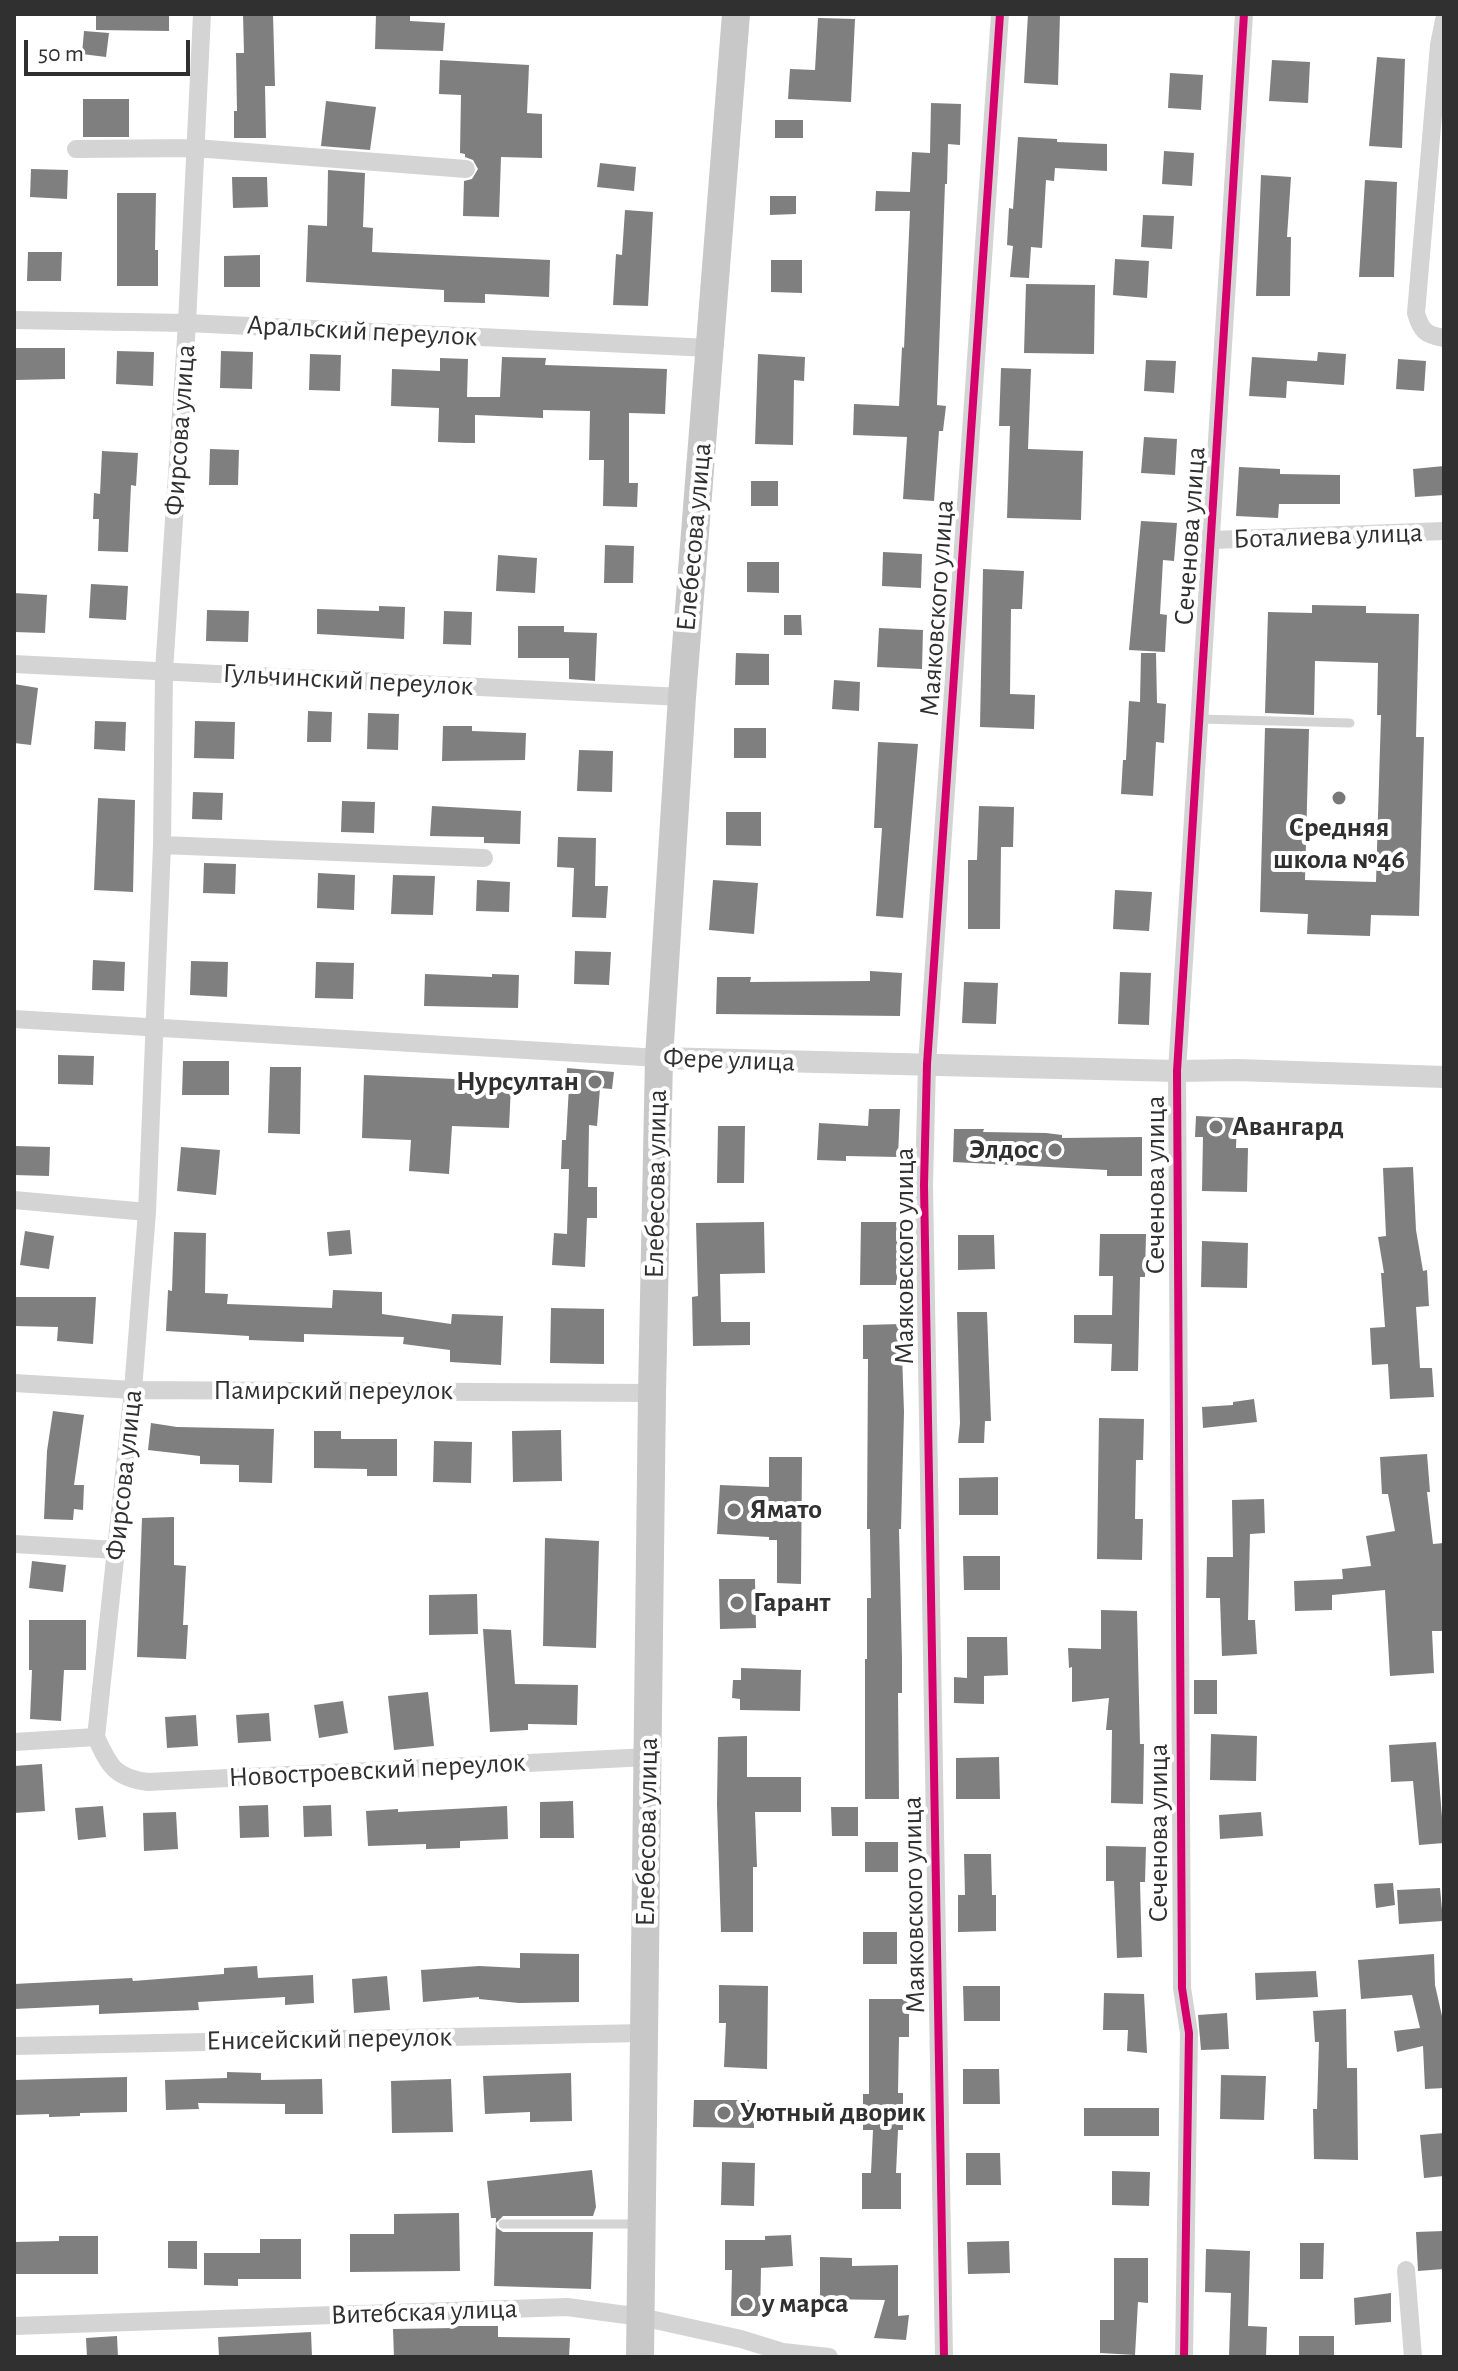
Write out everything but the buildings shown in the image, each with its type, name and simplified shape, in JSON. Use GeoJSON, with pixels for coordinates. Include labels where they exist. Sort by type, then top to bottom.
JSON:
{"type":"FeatureCollection","features":[{"type":"Feature","properties":{"kind":"main road","name":"Елебесова улица"},"geometry":{"type":"LineString","coordinates":[[640,2357],[659,1058],[682,697],[736,14]]}},
{"type":"Feature","properties":{"kind":"street","name":"Фирсова улица"},"geometry":{"type":"LineString","coordinates":[[96,1737],[133,1390],[147,1212],[162,845],[164,671],[187,323],[202,14]]}},
{"type":"Feature","properties":{"kind":"street","name":"Маяковского улица"},"geometry":{"type":"LineString","coordinates":[[944,2357],[924,1185],[927,1064],[1000,14]]}},
{"type":"Feature","properties":{"kind":"street","name":"Сеченова улица"},"geometry":{"type":"LineString","coordinates":[[1184,2357],[1189,2033],[1181,1972],[1177,1071],[1244,14]]}},
{"type":"Feature","properties":{"kind":"street"},"geometry":{"type":"LineString","coordinates":[[1444,20],[1439,45],[1416,313],[1420,327],[1427,336],[1444,338]]}},
{"type":"Feature","properties":{"kind":"street"},"geometry":{"type":"LineString","coordinates":[[76,149],[195,148],[466,169]]}},
{"type":"Feature","properties":{"kind":"street","name":"Аральский переулок"},"geometry":{"type":"LineString","coordinates":[[14,320],[187,323],[710,348]]}},
{"type":"Feature","properties":{"kind":"street","name":"Боталиева улица"},"geometry":{"type":"LineString","coordinates":[[1212,540],[1444,531]]}},
{"type":"Feature","properties":{"kind":"street","name":"Гульчинский переулок"},"geometry":{"type":"LineString","coordinates":[[14,664],[682,697]]}},
{"type":"Feature","properties":{"kind":"street"},"geometry":{"type":"LineString","coordinates":[[162,845],[484,858]]}},
{"type":"Feature","properties":{"kind":"street","name":"Фере улица"},"geometry":{"type":"LineString","coordinates":[[14,1019],[659,1058],[1444,1077]]}},
{"type":"Feature","properties":{"kind":"street"},"geometry":{"type":"LineString","coordinates":[[14,1200],[147,1212]]}},
{"type":"Feature","properties":{"kind":"street","name":"Памирский переулок"},"geometry":{"type":"LineString","coordinates":[[14,1383],[133,1390],[652,1393]]}},
{"type":"Feature","properties":{"kind":"street"},"geometry":{"type":"LineString","coordinates":[[14,1544],[117,1550]]}},
{"type":"Feature","properties":{"kind":"street"},"geometry":{"type":"LineString","coordinates":[[14,1742],[96,1737]]}},
{"type":"Feature","properties":{"kind":"street","name":"Новостроевский переулок"},"geometry":{"type":"LineString","coordinates":[[96,1737],[110,1767],[131,1780],[148,1782],[648,1757]]}},
{"type":"Feature","properties":{"kind":"street","name":"Енисейский переулок"},"geometry":{"type":"LineString","coordinates":[[14,2046],[644,2033]]}},
{"type":"Feature","properties":{"kind":"street"},"geometry":{"type":"LineString","coordinates":[[1406,2270],[1413,2357]]}},
{"type":"Feature","properties":{"kind":"street","name":"Витебская улица"},"geometry":{"type":"LineString","coordinates":[[14,2326],[567,2307],[641,2317],[741,2339],[783,2352],[829,2357]]}},
{"type":"Feature","properties":{"kind":"lane"},"geometry":{"type":"LineString","coordinates":[[1200,719],[1350,723]]}},
{"type":"Feature","properties":{"kind":"lane"},"geometry":{"type":"LineString","coordinates":[[503,2224],[642,2224]]}},
{"type":"Feature","properties":{"kind":"cycle path"},"geometry":{"type":"LineString","coordinates":[[944,2357],[924,1185],[927,1064],[1000,14]]}},
{"type":"Feature","properties":{"kind":"cycle path"},"geometry":{"type":"LineString","coordinates":[[1184,2357],[1189,2033],[1182,1988],[1177,1071],[1244,14]]}},
{"type":"Feature","properties":{"kind":"place","name":"Средняя школа №46"},"geometry":{"type":"Point","coordinates":[1339,798]}},
{"type":"Feature","properties":{"kind":"place","name":"Нурсултан"},"geometry":{"type":"Point","coordinates":[595,1082]}},
{"type":"Feature","properties":{"kind":"place","name":"Авангард"},"geometry":{"type":"Point","coordinates":[1216,1127]}},
{"type":"Feature","properties":{"kind":"place","name":"Элдос"},"geometry":{"type":"Point","coordinates":[1055,1150]}},
{"type":"Feature","properties":{"kind":"place","name":"Ямато"},"geometry":{"type":"Point","coordinates":[734,1510]}},
{"type":"Feature","properties":{"kind":"place","name":"Гарант"},"geometry":{"type":"Point","coordinates":[737,1603]}},
{"type":"Feature","properties":{"kind":"place","name":"Уютный дворик"},"geometry":{"type":"Point","coordinates":[724,2113]}},
{"type":"Feature","properties":{"kind":"place","name":"у марса"},"geometry":{"type":"Point","coordinates":[746,2304]}}]}
